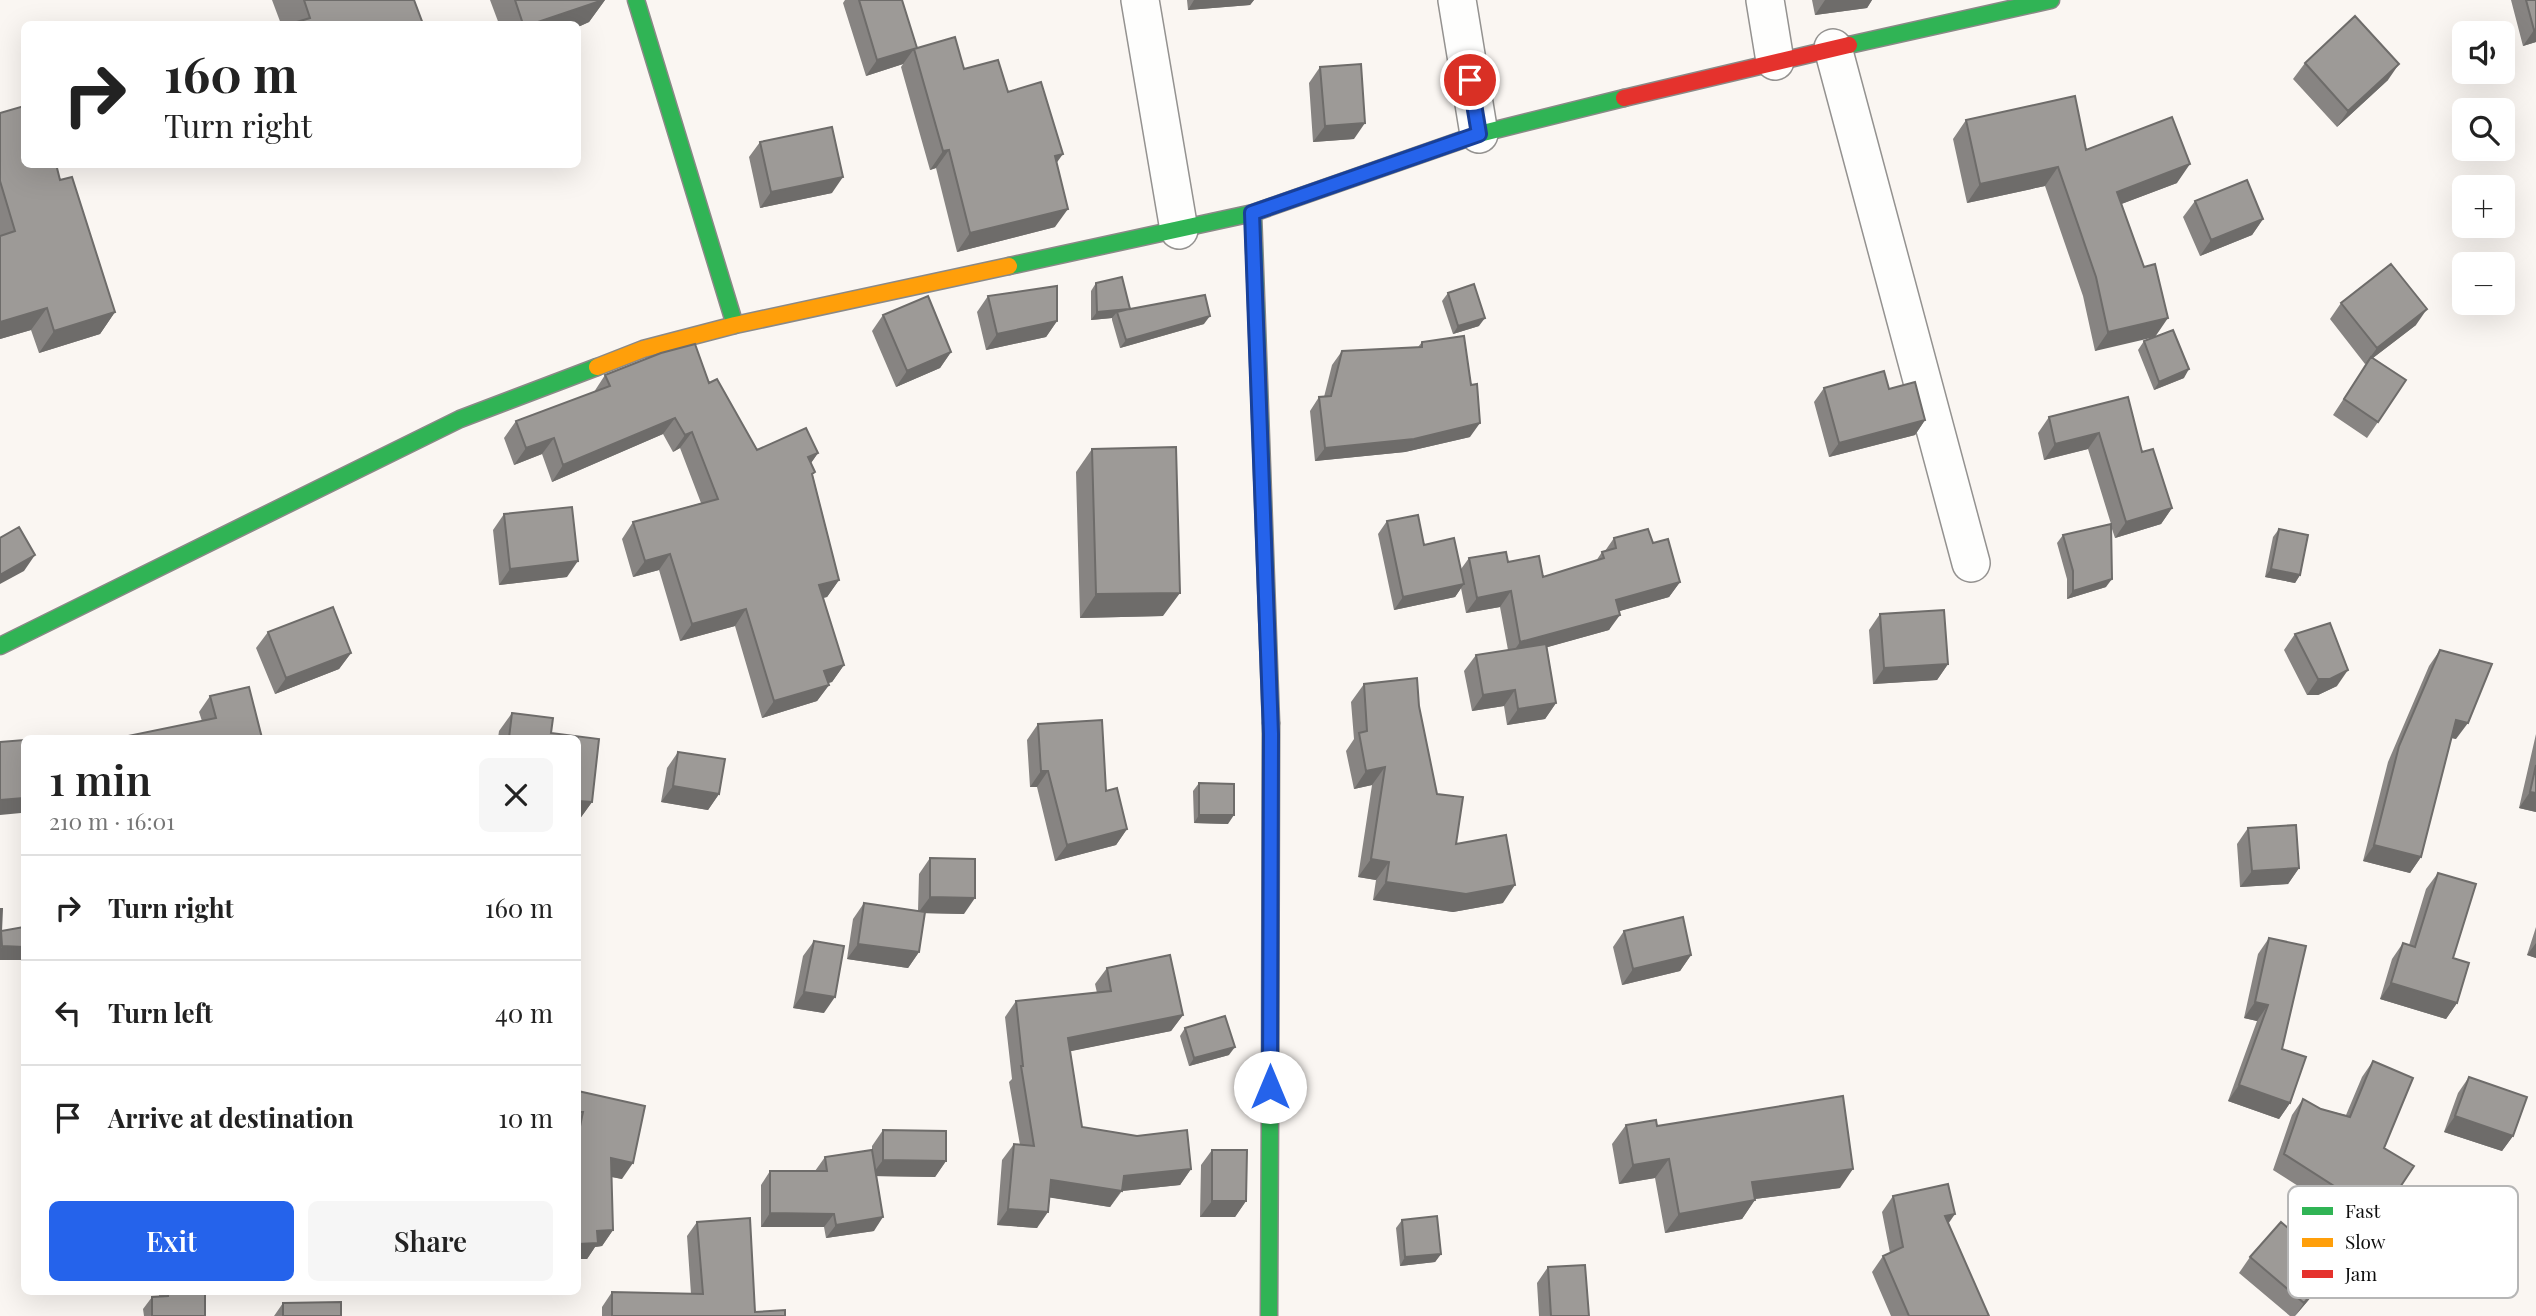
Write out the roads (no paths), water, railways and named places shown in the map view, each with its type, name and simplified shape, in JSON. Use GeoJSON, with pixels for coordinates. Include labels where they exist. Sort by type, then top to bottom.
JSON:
{"type":"FeatureCollection","features":[{"type":"Feature","properties":{"kind":"street"},"geometry":{"type":"LineString","coordinates":[[636,0],[735,326]]}},
{"type":"Feature","properties":{"kind":"street"},"geometry":{"type":"LineString","coordinates":[[1140,0],[1179,230]]}},
{"type":"Feature","properties":{"kind":"street"},"geometry":{"type":"LineString","coordinates":[[1457,0],[1479,134]]}},
{"type":"Feature","properties":{"kind":"street"},"geometry":{"type":"LineString","coordinates":[[1765,0],[1774,61]]}},
{"type":"Feature","properties":{"kind":"street"},"geometry":{"type":"LineString","coordinates":[[0,646],[460,419],[643,349],[735,326],[1252,213],[1479,134],[1774,61],[2051,0]]}},
{"type":"Feature","properties":{"kind":"street"},"geometry":{"type":"LineString","coordinates":[[1833,48],[1971,563]]}},
{"type":"Feature","properties":{"kind":"street"},"geometry":{"type":"LineString","coordinates":[[1252,213],[1271,734],[1269,1316]]}}]}
